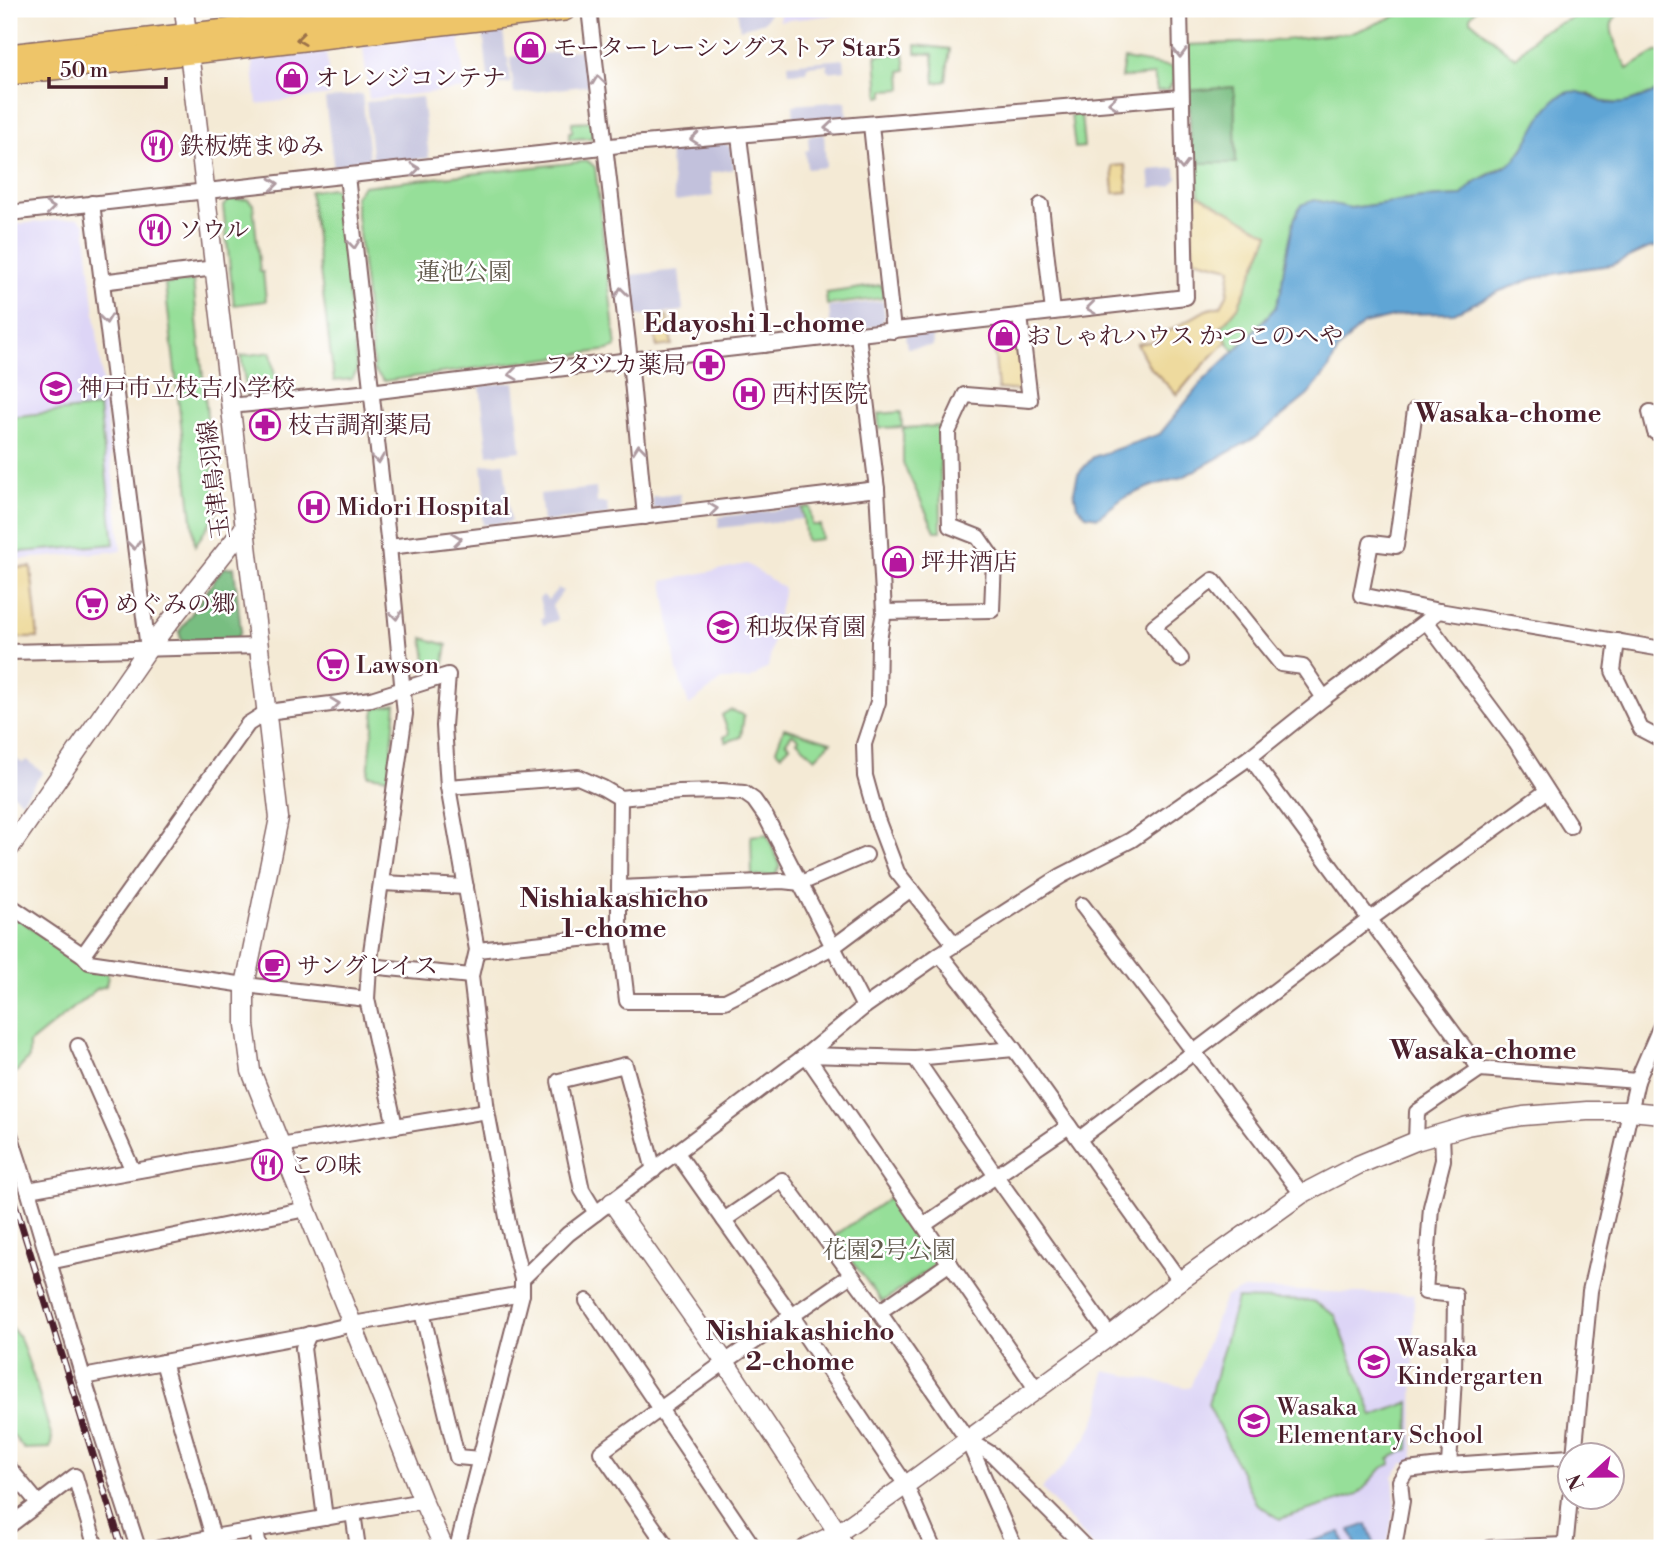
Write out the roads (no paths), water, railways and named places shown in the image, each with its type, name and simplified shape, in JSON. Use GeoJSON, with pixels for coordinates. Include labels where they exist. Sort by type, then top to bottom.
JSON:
{"type":"FeatureCollection","features":[{"type":"Feature","properties":{"kind":"highway"},"geometry":{"type":"LineString","coordinates":[[9,73],[418,9]]}},
{"type":"Feature","properties":{"kind":"highway"},"geometry":{"type":"LineString","coordinates":[[380,17],[564,9]]}},
{"type":"Feature","properties":{"kind":"highway"},"geometry":{"type":"LineString","coordinates":[[9,55],[188,44]]}},
{"type":"Feature","properties":{"kind":"street","name":"玉津鳥羽線"},"geometry":{"type":"LineString","coordinates":[[184,9],[279,818],[246,985],[245,1025],[251,1071],[444,1548]]}},
{"type":"Feature","properties":{"kind":"street"},"geometry":{"type":"LineString","coordinates":[[589,9],[630,359],[645,517]]}},
{"type":"Feature","properties":{"kind":"street"},"geometry":{"type":"LineString","coordinates":[[230,406],[1186,297],[1180,9]]}},
{"type":"Feature","properties":{"kind":"street"},"geometry":{"type":"LineString","coordinates":[[9,213],[606,148],[1181,97]]}},
{"type":"Feature","properties":{"kind":"street"},"geometry":{"type":"LineString","coordinates":[[871,125],[893,331]]}},
{"type":"Feature","properties":{"kind":"street"},"geometry":{"type":"LineString","coordinates":[[739,136],[764,345]]}},
{"type":"Feature","properties":{"kind":"street"},"geometry":{"type":"LineString","coordinates":[[347,176],[404,689],[405,714],[369,966],[367,999],[395,1126]]}},
{"type":"Feature","properties":{"kind":"street"},"geometry":{"type":"LineString","coordinates":[[92,203],[148,649]]}},
{"type":"Feature","properties":{"kind":"street"},"geometry":{"type":"LineString","coordinates":[[1041,205],[1053,312]]}},
{"type":"Feature","properties":{"kind":"street"},"geometry":{"type":"LineString","coordinates":[[101,282],[215,268]]}},
{"type":"Feature","properties":{"kind":"street"},"geometry":{"type":"LineString","coordinates":[[884,612],[992,610],[993,560],[978,537],[950,526],[948,432],[965,396],[1030,400],[1020,316]]}},
{"type":"Feature","properties":{"kind":"street"},"geometry":{"type":"LineString","coordinates":[[858,335],[877,489],[884,612],[879,640],[878,702],[864,744],[865,776],[877,819],[897,872],[955,945]]}},
{"type":"Feature","properties":{"kind":"street"},"geometry":{"type":"LineString","coordinates":[[1415,410],[1396,546],[1371,543],[1361,595],[1662,649]]}},
{"type":"Feature","properties":{"kind":"street"},"geometry":{"type":"LineString","coordinates":[[1650,412],[1655,432],[1662,434]]}},
{"type":"Feature","properties":{"kind":"street"},"geometry":{"type":"LineString","coordinates":[[389,547],[877,489]]}},
{"type":"Feature","properties":{"kind":"street"},"geometry":{"type":"LineString","coordinates":[[9,849],[148,649],[244,528]]}},
{"type":"Feature","properties":{"kind":"street"},"geometry":{"type":"LineString","coordinates":[[1181,659],[1154,626],[1213,580],[1281,664],[1303,667],[1324,698]]}},
{"type":"Feature","properties":{"kind":"street"},"geometry":{"type":"LineString","coordinates":[[522,1279],[568,1234],[806,1055],[864,1007],[1061,876],[1130,840],[1250,757],[1439,611]]}},
{"type":"Feature","properties":{"kind":"street"},"geometry":{"type":"LineString","coordinates":[[1426,621],[1516,742],[1570,826]]}},
{"type":"Feature","properties":{"kind":"street"},"geometry":{"type":"LineString","coordinates":[[1617,641],[1613,671],[1641,729],[1662,740]]}},
{"type":"Feature","properties":{"kind":"street"},"geometry":{"type":"LineString","coordinates":[[9,652],[260,646]]}},
{"type":"Feature","properties":{"kind":"street"},"geometry":{"type":"LineString","coordinates":[[83,955],[248,724],[267,712],[371,699],[447,676],[444,726],[448,787],[477,950],[471,976],[487,1111],[509,1228],[522,1279],[522,1294],[457,1548]]}},
{"type":"Feature","properties":{"kind":"street"},"geometry":{"type":"LineString","coordinates":[[1250,757],[1480,1069]]}},
{"type":"Feature","properties":{"kind":"street"},"geometry":{"type":"LineString","coordinates":[[448,787],[578,778],[620,798],[679,792],[744,793],[754,800],[766,817],[864,1007]]}},
{"type":"Feature","properties":{"kind":"street"},"geometry":{"type":"LineString","coordinates":[[1079,1139],[1370,919],[1547,791]]}},
{"type":"Feature","properties":{"kind":"street"},"geometry":{"type":"LineString","coordinates":[[620,798],[619,935],[626,1001],[725,1001],[833,947],[911,889]]}},
{"type":"Feature","properties":{"kind":"street"},"geometry":{"type":"LineString","coordinates":[[619,887],[782,881],[801,883],[866,855]]}},
{"type":"Feature","properties":{"kind":"street"},"geometry":{"type":"LineString","coordinates":[[382,883],[466,887]]}},
{"type":"Feature","properties":{"kind":"street"},"geometry":{"type":"LineString","coordinates":[[9,905],[89,961],[246,985],[367,999]]}},
{"type":"Feature","properties":{"kind":"street"},"geometry":{"type":"LineString","coordinates":[[1082,905],[1302,1194]]}},
{"type":"Feature","properties":{"kind":"street"},"geometry":{"type":"LineString","coordinates":[[477,950],[619,935]]}},
{"type":"Feature","properties":{"kind":"street"},"geometry":{"type":"LineString","coordinates":[[940,954],[1014,1049],[1181,1281]]}},
{"type":"Feature","properties":{"kind":"street"},"geometry":{"type":"LineString","coordinates":[[369,966],[471,976]]}},
{"type":"Feature","properties":{"kind":"street"},"geometry":{"type":"LineString","coordinates":[[1574,1442],[1590,1291],[1637,1081],[1662,1023]]}},
{"type":"Feature","properties":{"kind":"street"},"geometry":{"type":"LineString","coordinates":[[78,1046],[134,1171]]}},
{"type":"Feature","properties":{"kind":"street"},"geometry":{"type":"LineString","coordinates":[[806,1055],[915,1058],[1014,1049]]}},
{"type":"Feature","properties":{"kind":"street"},"geometry":{"type":"LineString","coordinates":[[806,1055],[1037,1390]]}},
{"type":"Feature","properties":{"kind":"street"},"geometry":{"type":"LineString","coordinates":[[915,1058],[1110,1336]]}},
{"type":"Feature","properties":{"kind":"street"},"geometry":{"type":"LineString","coordinates":[[596,1213],[582,1191],[559,1082],[625,1065],[654,1170]]}},
{"type":"Feature","properties":{"kind":"street"},"geometry":{"type":"LineString","coordinates":[[1416,1140],[1417,1112],[1480,1069],[1637,1081]]}},
{"type":"Feature","properties":{"kind":"street"},"geometry":{"type":"LineString","coordinates":[[28,1190],[487,1111]]}},
{"type":"Feature","properties":{"kind":"street"},"geometry":{"type":"LineString","coordinates":[[806,1548],[841,1541],[906,1485],[1181,1281],[1302,1194],[1358,1165],[1416,1140],[1466,1126],[1523,1116],[1587,1111],[1662,1114]]}},
{"type":"Feature","properties":{"kind":"street"},"geometry":{"type":"LineString","coordinates":[[924,1225],[1069,1126]]}},
{"type":"Feature","properties":{"kind":"street"},"geometry":{"type":"LineString","coordinates":[[9,1131],[138,1548]]}},
{"type":"Feature","properties":{"kind":"street"},"geometry":{"type":"LineString","coordinates":[[1442,1133],[1443,1160],[1431,1207],[1425,1292],[1455,1295],[1449,1465]]}},
{"type":"Feature","properties":{"kind":"street"},"geometry":{"type":"LineString","coordinates":[[677,1153],[792,1316],[906,1485],[933,1548]]}},
{"type":"Feature","properties":{"kind":"street"},"geometry":{"type":"LineString","coordinates":[[724,1220],[782,1180],[879,1312],[967,1439],[1015,1548]]}},
{"type":"Feature","properties":{"kind":"street"},"geometry":{"type":"LineString","coordinates":[[612,1202],[725,1362],[841,1541]]}},
{"type":"Feature","properties":{"kind":"street"},"geometry":{"type":"LineString","coordinates":[[49,1262],[306,1209]]}},
{"type":"Feature","properties":{"kind":"street"},"geometry":{"type":"LineString","coordinates":[[879,1312],[950,1263]]}},
{"type":"Feature","properties":{"kind":"street"},"geometry":{"type":"LineString","coordinates":[[668,1548],[600,1452],[851,1275]]}},
{"type":"Feature","properties":{"kind":"street"},"geometry":{"type":"LineString","coordinates":[[83,1377],[522,1294]]}},
{"type":"Feature","properties":{"kind":"street"},"geometry":{"type":"LineString","coordinates":[[587,1301],[754,1548]]}},
{"type":"Feature","properties":{"kind":"street"},"geometry":{"type":"LineString","coordinates":[[422,1312],[457,1457],[480,1459]]}},
{"type":"Feature","properties":{"kind":"street"},"geometry":{"type":"LineString","coordinates":[[309,1334],[303,1348],[325,1518]]}},
{"type":"Feature","properties":{"kind":"street"},"geometry":{"type":"LineString","coordinates":[[163,1362],[214,1537]]}},
{"type":"Feature","properties":{"kind":"street"},"geometry":{"type":"LineString","coordinates":[[967,1439],[993,1455],[1086,1548]]}},
{"type":"Feature","properties":{"kind":"street"},"geometry":{"type":"LineString","coordinates":[[1394,1548],[1402,1501],[1400,1481],[1407,1470],[1556,1457]]}},
{"type":"Feature","properties":{"kind":"street"},"geometry":{"type":"LineString","coordinates":[[9,1468],[37,1503]]}},
{"type":"Feature","properties":{"kind":"street"},"geometry":{"type":"LineString","coordinates":[[9,1526],[75,1476],[96,1548]]}},
{"type":"Feature","properties":{"kind":"street"},"geometry":{"type":"LineString","coordinates":[[159,1548],[423,1501]]}},
{"type":"Feature","properties":{"kind":"street"},"geometry":{"type":"LineString","coordinates":[[1489,1548],[1563,1547],[1569,1512]]}},
{"type":"Feature","properties":{"kind":"street"},"geometry":{"type":"LineString","coordinates":[[353,1513],[358,1548]]}},
{"type":"Feature","properties":{"kind":"street"},"geometry":{"type":"LineString","coordinates":[[256,1530],[259,1548]]}},
{"type":"Feature","properties":{"kind":"water"},"geometry":{"type":"Polygon","coordinates":[[[1662,90],[1662,246],[1649,248],[1612,265],[1532,279],[1454,313],[1406,314],[1363,324],[1340,347],[1328,370],[1308,395],[1255,438],[1183,477],[1123,498],[1098,517],[1086,515],[1077,506],[1074,491],[1078,474],[1093,457],[1160,434],[1203,381],[1275,308],[1281,291],[1294,220],[1303,204],[1315,200],[1351,208],[1421,198],[1461,196],[1477,181],[1502,169],[1515,159],[1544,112],[1559,97],[1569,92],[1578,92],[1604,102],[1619,104],[1662,90]]]}},
{"type":"Feature","properties":{"kind":"water"},"geometry":{"type":"Polygon","coordinates":[[[1367,1524],[1376,1548],[1357,1548],[1350,1530],[1367,1524]]]}},
{"type":"Feature","properties":{"kind":"water"},"geometry":{"type":"Polygon","coordinates":[[[1341,1532],[1346,1548],[1291,1548],[1341,1532]]]}},
{"type":"Feature","properties":{"kind":"railway"},"geometry":{"type":"LineString","coordinates":[[9,1185],[122,1548]]}},
{"type":"Feature","properties":{"kind":"place","name":"モーターレーシングストア Star5"},"geometry":{"type":"Point","coordinates":[530,48]}},
{"type":"Feature","properties":{"kind":"place","name":"オレンジコンテナ"},"geometry":{"type":"Point","coordinates":[292,78]}},
{"type":"Feature","properties":{"kind":"place","name":"鉄板焼まゆみ"},"geometry":{"type":"Point","coordinates":[157,146]}},
{"type":"Feature","properties":{"kind":"place","name":"ソウル"},"geometry":{"type":"Point","coordinates":[155,230]}},
{"type":"Feature","properties":{"kind":"place","name":"おしゃれハウス かつこのへや"},"geometry":{"type":"Point","coordinates":[1004,336]}},
{"type":"Feature","properties":{"kind":"place","name":"フタツカ薬局"},"geometry":{"type":"Point","coordinates":[709,365]}},
{"type":"Feature","properties":{"kind":"place","name":"神戸市立枝吉小学校"},"geometry":{"type":"Point","coordinates":[56,388]}},
{"type":"Feature","properties":{"kind":"place","name":"西村医院"},"geometry":{"type":"Point","coordinates":[749,394]}},
{"type":"Feature","properties":{"kind":"place","name":"枝吉調剤薬局"},"geometry":{"type":"Point","coordinates":[265,425]}},
{"type":"Feature","properties":{"kind":"place","name":"Midori Hospital"},"geometry":{"type":"Point","coordinates":[314,507]}},
{"type":"Feature","properties":{"kind":"place","name":"坪井酒店"},"geometry":{"type":"Point","coordinates":[898,562]}},
{"type":"Feature","properties":{"kind":"place","name":"めぐみの郷"},"geometry":{"type":"Point","coordinates":[92,604]}},
{"type":"Feature","properties":{"kind":"place","name":"和坂保育園"},"geometry":{"type":"Point","coordinates":[723,627]}},
{"type":"Feature","properties":{"kind":"place","name":"Lawson"},"geometry":{"type":"Point","coordinates":[333,665]}},
{"type":"Feature","properties":{"kind":"place","name":"サングレイス"},"geometry":{"type":"Point","coordinates":[274,966]}},
{"type":"Feature","properties":{"kind":"place","name":"この味"},"geometry":{"type":"Point","coordinates":[267,1165]}},
{"type":"Feature","properties":{"kind":"place","name":"Wasaka Kindergarten"},"geometry":{"type":"Point","coordinates":[1374,1362]}},
{"type":"Feature","properties":{"kind":"place","name":"Wasaka Elementary School"},"geometry":{"type":"Point","coordinates":[1254,1421]}},
{"type":"Feature","properties":{"kind":"district","name":"Edayoshi 1-chome"},"geometry":{"type":"Point","coordinates":[754,323]}},
{"type":"Feature","properties":{"kind":"district","name":"Wasaka-chome"},"geometry":{"type":"Point","coordinates":[1508,413]}},
{"type":"Feature","properties":{"kind":"district","name":"Nishiakashicho 1-chome"},"geometry":{"type":"Point","coordinates":[614,913]}},
{"type":"Feature","properties":{"kind":"district","name":"Wasaka-chome"},"geometry":{"type":"Point","coordinates":[1483,1050]}},
{"type":"Feature","properties":{"kind":"district","name":"Nishiakashicho 2-chome"},"geometry":{"type":"Point","coordinates":[800,1346]}},
{"type":"Feature","properties":{"kind":"park label","name":"蓮池公園"},"geometry":{"type":"Point","coordinates":[464,272]}},
{"type":"Feature","properties":{"kind":"park label","name":"花園2号公園"},"geometry":{"type":"Point","coordinates":[889,1250]}}]}
